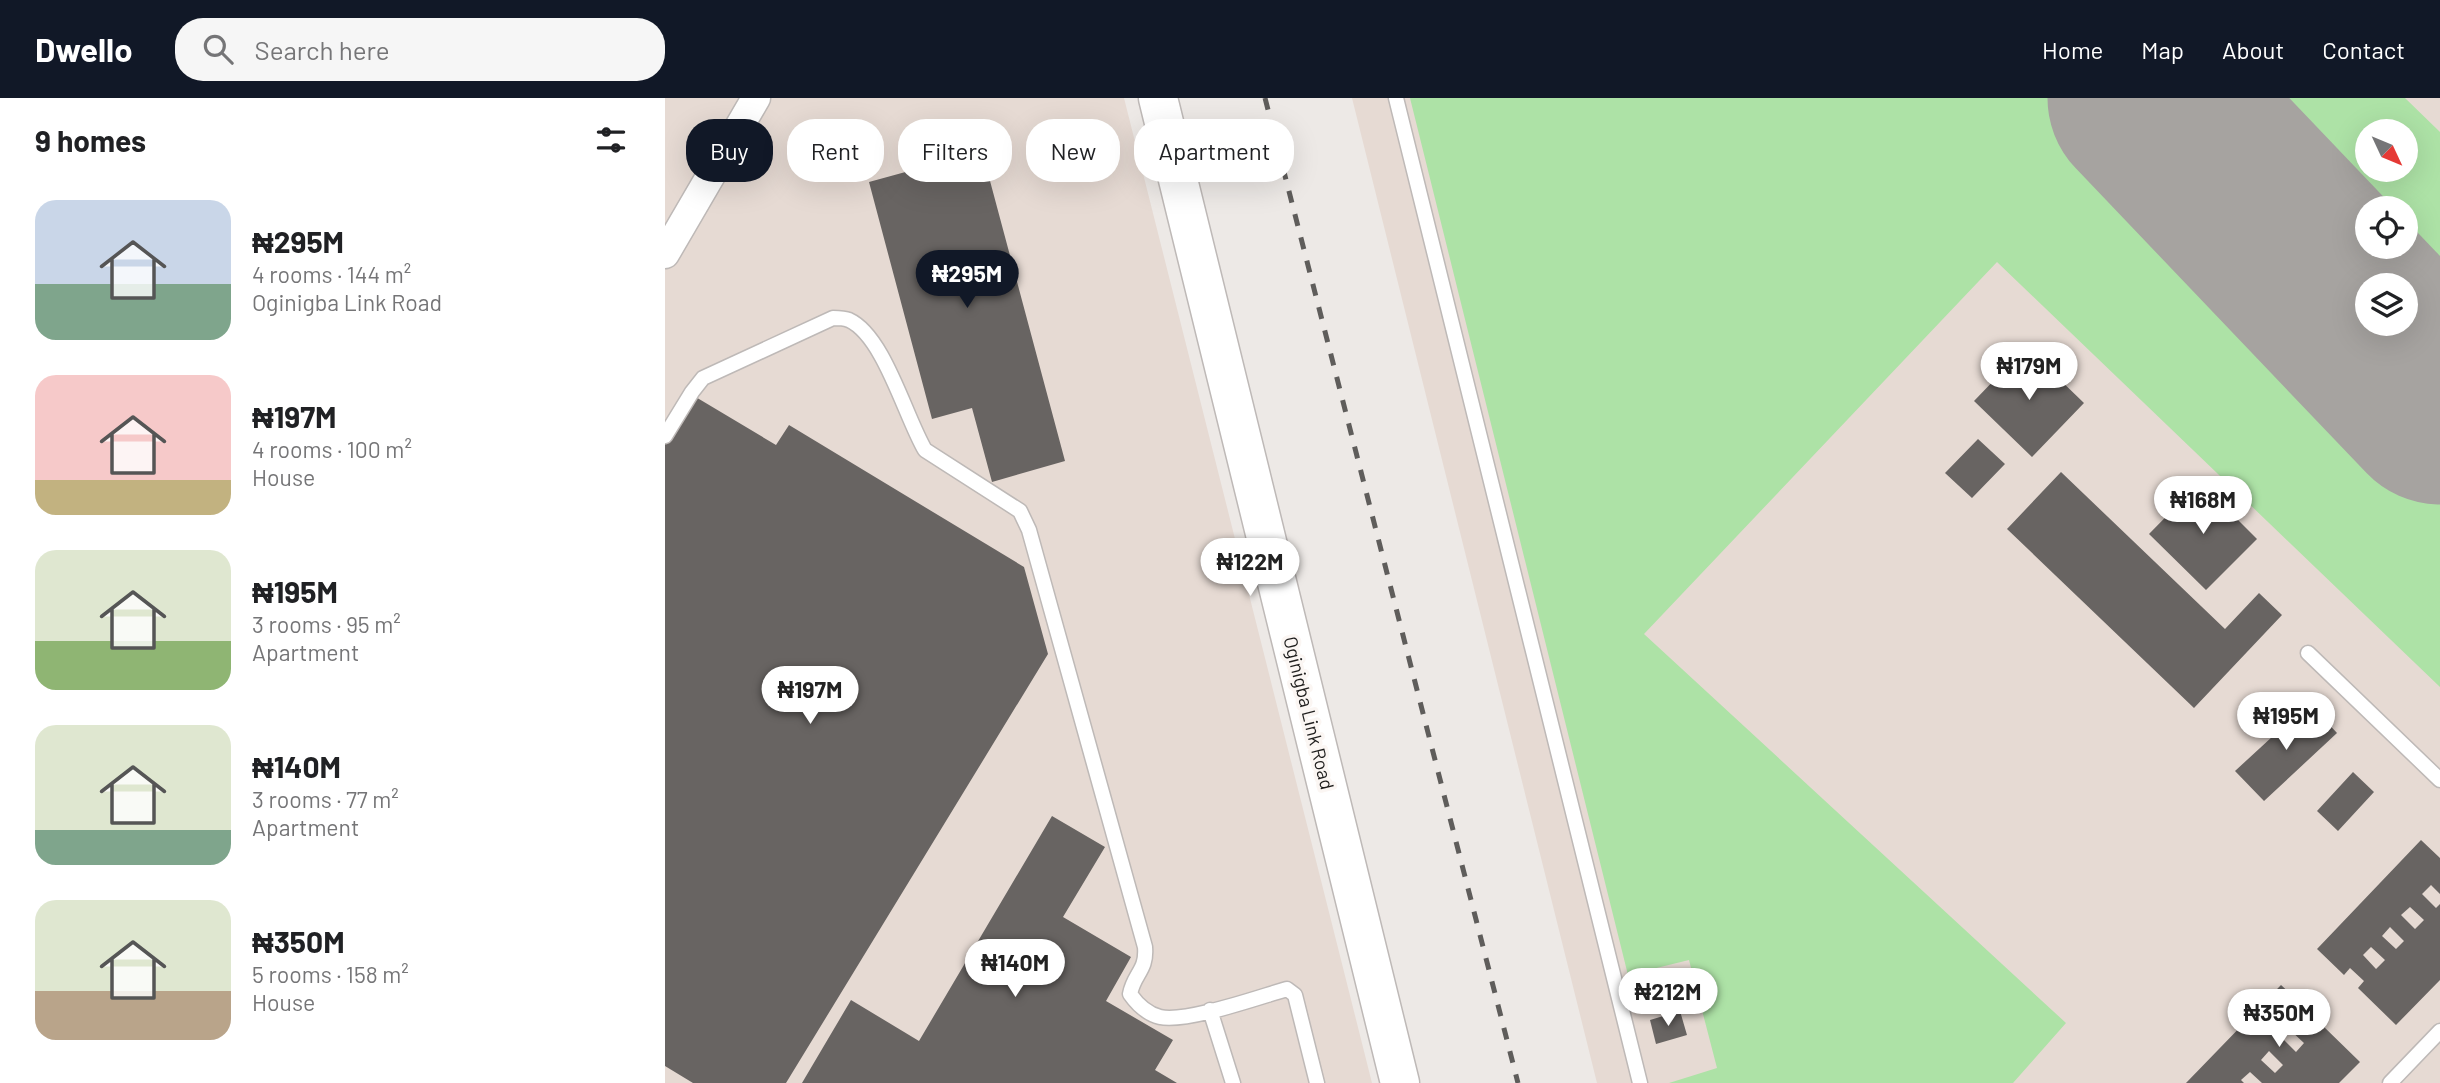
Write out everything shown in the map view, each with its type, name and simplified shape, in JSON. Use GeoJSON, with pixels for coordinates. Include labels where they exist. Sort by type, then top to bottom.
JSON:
{"type":"FeatureCollection","features":[{"type":"Feature","properties":{"kind":"street"},"geometry":{"type":"LineString","coordinates":[[665,254],[756,98]]}},
{"type":"Feature","properties":{"kind":"street","name":"Oginigba Link Road"},"geometry":{"type":"LineString","coordinates":[[1158,98],[1400,1083]]}},
{"type":"Feature","properties":{"kind":"lane"},"geometry":{"type":"LineString","coordinates":[[1396,98],[1640,1083]]}},
{"type":"Feature","properties":{"kind":"lane"},"geometry":{"type":"LineString","coordinates":[[665,436],[703,378],[833,318],[849,320],[870,339],[884,359],[925,450],[1020,512],[1029,530],[1145,947],[1146,961],[1132,984],[1131,994],[1137,1004],[1159,1017],[1178,1017],[1287,989],[1295,995],[1317,1083]]}},
{"type":"Feature","properties":{"kind":"lane"},"geometry":{"type":"LineString","coordinates":[[2308,653],[2440,780]]}},
{"type":"Feature","properties":{"kind":"lane"},"geometry":{"type":"LineString","coordinates":[[1210,1010],[1233,1083]]}},
{"type":"Feature","properties":{"kind":"lane"},"geometry":{"type":"LineString","coordinates":[[2390,1083],[2440,1031]]}},
{"type":"Feature","properties":{"kind":"shaded area"},"geometry":{"type":"Polygon","coordinates":[[[665,98],[1124,98],[1134,138],[1134,182],[1145,182],[1372,1083],[665,1083],[665,98]]]}},
{"type":"Feature","properties":{"kind":"shaded area"},"geometry":{"type":"Polygon","coordinates":[[[1352,98],[2440,98],[2440,1083],[1597,1083],[1352,98]]]}},
{"type":"Feature","properties":{"kind":"green space"},"geometry":{"type":"Polygon","coordinates":[[[1410,98],[2084,98],[2440,474],[2440,687],[1997,262],[1644,634],[2066,1023],[2013,1083],[1669,1083],[1717,1068],[1689,960],[1628,975],[1410,98]]]}},
{"type":"Feature","properties":{"kind":"green space"},"geometry":{"type":"Polygon","coordinates":[[[2222,98],[2405,98],[2440,132],[2440,326],[2418,303],[2418,273],[2390,273],[2376,259],[2418,259],[2418,196],[2355,196],[2355,237],[2222,98]]]}},
{"type":"Feature","properties":{"kind":"building"},"geometry":{"type":"Polygon","coordinates":[[[898,174],[898,182],[990,182],[1065,461],[992,482],[972,408],[932,419],[869,182],[884,182],[884,178],[898,174]]]}},
{"type":"Feature","properties":{"kind":"building"},"geometry":{"type":"Polygon","coordinates":[[[2026,347],[2084,403],[2032,457],[1974,401],[2026,347]]]}},
{"type":"Feature","properties":{"kind":"building"},"geometry":{"type":"Polygon","coordinates":[[[694,396],[776,445],[789,425],[1024,567],[1048,654],[786,1083],[693,1083],[665,1066],[665,444],[694,396]]]}},
{"type":"Feature","properties":{"kind":"building"},"geometry":{"type":"Polygon","coordinates":[[[1978,439],[2005,464],[1972,498],[1945,473],[1978,439]]]}},
{"type":"Feature","properties":{"kind":"building"},"geometry":{"type":"Polygon","coordinates":[[[2061,472],[2225,629],[2259,593],[2282,615],[2194,708],[2007,529],[2061,472]]]}},
{"type":"Feature","properties":{"kind":"building"},"geometry":{"type":"Polygon","coordinates":[[[2200,482],[2257,539],[2206,590],[2149,534],[2200,482]]]}},
{"type":"Feature","properties":{"kind":"building"},"geometry":{"type":"Polygon","coordinates":[[[2309,703],[2337,733],[2264,801],[2235,771],[2309,703]]]}},
{"type":"Feature","properties":{"kind":"building"},"geometry":{"type":"Polygon","coordinates":[[[2353,772],[2374,792],[2338,831],[2317,811],[2353,772]]]}},
{"type":"Feature","properties":{"kind":"building"},"geometry":{"type":"Polygon","coordinates":[[[1052,816],[1105,847],[1063,917],[1131,957],[1106,1001],[1173,1040],[1155,1070],[1177,1083],[802,1083],[851,1000],[919,1041],[1052,816]]]}},
{"type":"Feature","properties":{"kind":"building"},"geometry":{"type":"Polygon","coordinates":[[[2421,840],[2440,858],[2440,894],[2431,885],[2422,894],[2436,908],[2440,904],[2440,980],[2396,1025],[2358,988],[2364,981],[2350,968],[2344,975],[2317,949],[2421,840]],[[2410,907],[2401,915],[2415,929],[2424,920],[2410,907]],[[2390,927],[2382,936],[2396,949],[2404,941],[2390,927]],[[2371,947],[2363,955],[2376,969],[2385,960],[2371,947]]]}},
{"type":"Feature","properties":{"kind":"building"},"geometry":{"type":"Polygon","coordinates":[[[2281,985],[2309,1011],[2302,1018],[2316,1032],[2322,1025],[2360,1062],[2339,1083],[2262,1083],[2250,1072],[2241,1080],[2244,1083],[2186,1083],[2281,985]],[[2290,1030],[2282,1038],[2296,1052],[2304,1043],[2290,1030]],[[2269,1051],[2261,1060],[2275,1073],[2283,1065],[2269,1051]]]}},
{"type":"Feature","properties":{"kind":"building"},"geometry":{"type":"Polygon","coordinates":[[[1680,1011],[1687,1035],[1656,1044],[1650,1020],[1680,1011]]]}},
{"type":"Feature","properties":{"kind":"runway"},"geometry":{"type":"LineString","coordinates":[[2149,98],[2440,403]]}},
{"type":"Feature","properties":{"kind":"railway"},"geometry":{"type":"LineString","coordinates":[[1265,98],[1518,1083]]}}]}
